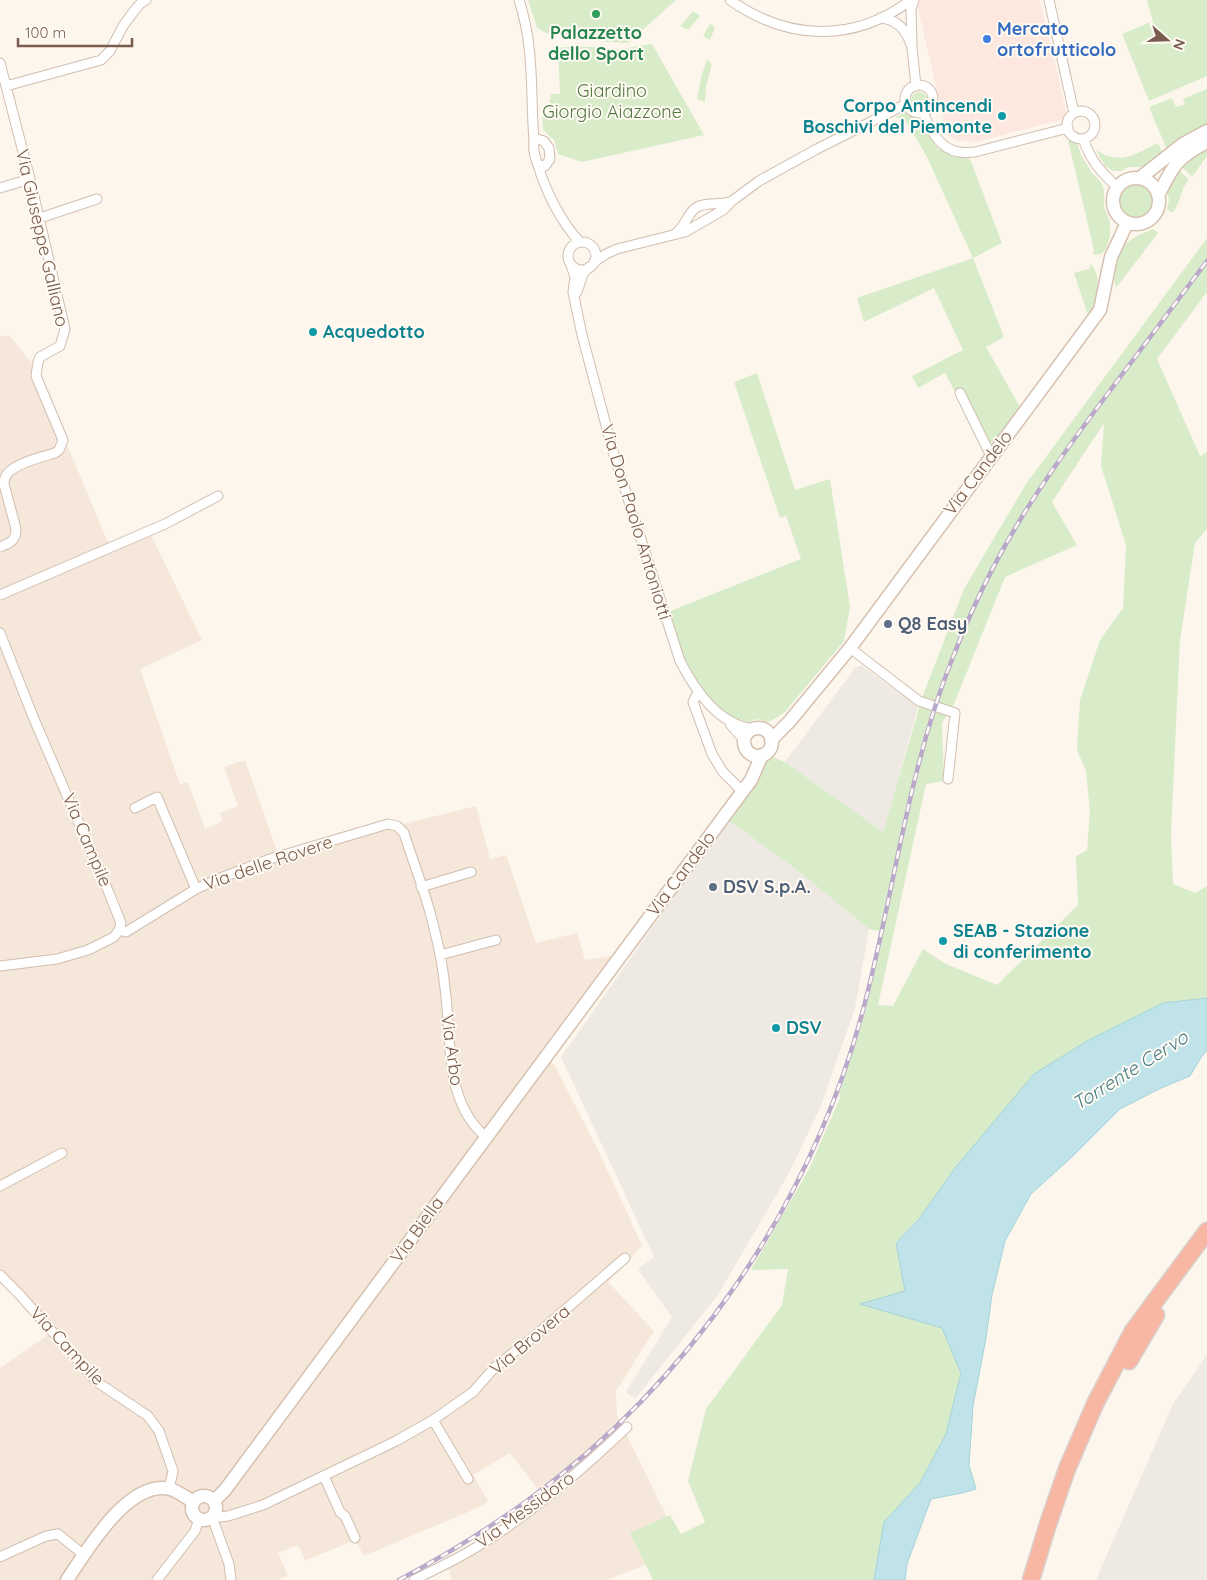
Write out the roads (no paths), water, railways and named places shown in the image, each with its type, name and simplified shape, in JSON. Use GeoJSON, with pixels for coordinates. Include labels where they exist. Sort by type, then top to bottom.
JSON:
{"type":"FeatureCollection","features":[{"type":"Feature","properties":{"kind":"highway"},"geometry":{"type":"LineString","coordinates":[[1031,1580],[1064,1478],[1095,1404],[1133,1331],[1207,1231]]}},
{"type":"Feature","properties":{"kind":"highway"},"geometry":{"type":"LineString","coordinates":[[1040,1580],[1078,1470],[1124,1368],[1159,1311],[1207,1249]]}},
{"type":"Feature","properties":{"kind":"street"},"geometry":{"type":"LineString","coordinates":[[6,86],[101,60],[110,51],[136,4],[146,0]]}},
{"type":"Feature","properties":{"kind":"street"},"geometry":{"type":"LineString","coordinates":[[519,0],[528,30],[530,47],[535,153],[543,165],[542,179],[567,227],[580,242]]}},
{"type":"Feature","properties":{"kind":"street"},"geometry":{"type":"LineString","coordinates":[[730,0],[765,20],[807,32],[832,32],[853,29],[892,13],[912,0]]}},
{"type":"Feature","properties":{"kind":"street"},"geometry":{"type":"LineString","coordinates":[[912,0],[912,48],[916,86]]}},
{"type":"Feature","properties":{"kind":"street"},"geometry":{"type":"LineString","coordinates":[[1048,0],[1074,113]]}},
{"type":"Feature","properties":{"kind":"street"},"geometry":{"type":"LineString","coordinates":[[880,18],[888,18],[895,21],[907,33],[912,48]]}},
{"type":"Feature","properties":{"kind":"street","name":"Via Giuseppe Galliano"},"geometry":{"type":"LineString","coordinates":[[0,63],[40,218],[65,329],[60,346],[40,357],[36,376],[63,440],[59,450],[55,453],[23,464],[8,472],[5,477],[4,484],[16,535],[13,541],[0,547]]}},
{"type":"Feature","properties":{"kind":"street"},"geometry":{"type":"LineString","coordinates":[[916,86],[925,87],[931,94],[930,107],[923,112],[911,111],[906,104],[906,94],[912,87],[916,86]]}},
{"type":"Feature","properties":{"kind":"street"},"geometry":{"type":"LineString","coordinates":[[567,227],[570,242],[568,258],[571,265],[578,269],[591,265],[606,254],[617,249],[685,232],[723,210],[759,181],[814,150],[906,104]]}},
{"type":"Feature","properties":{"kind":"street"},"geometry":{"type":"LineString","coordinates":[[533,112],[538,132],[549,148],[550,159],[543,165]]}},
{"type":"Feature","properties":{"kind":"street"},"geometry":{"type":"LineString","coordinates":[[923,112],[929,127],[939,141],[946,148],[959,152],[975,152],[1068,128]]}},
{"type":"Feature","properties":{"kind":"street"},"geometry":{"type":"LineString","coordinates":[[1083,139],[1092,134],[1094,120],[1088,113],[1074,113],[1069,120],[1068,128],[1072,135],[1083,139],[1090,157],[1100,171],[1117,187]]}},
{"type":"Feature","properties":{"kind":"street"},"geometry":{"type":"LineString","coordinates":[[1140,178],[1183,144],[1207,131]]}},
{"type":"Feature","properties":{"kind":"street"},"geometry":{"type":"LineString","coordinates":[[534,142],[537,139],[544,140]]}},
{"type":"Feature","properties":{"kind":"street"},"geometry":{"type":"LineString","coordinates":[[1158,194],[1151,183],[1140,178],[1127,179],[1117,187],[1114,193],[1113,207],[1121,220],[1127,223],[1134,225],[1149,221],[1158,209],[1158,194],[1175,164],[1182,157],[1207,142]]}},
{"type":"Feature","properties":{"kind":"street"},"geometry":{"type":"LineString","coordinates":[[0,188],[30,179]]}},
{"type":"Feature","properties":{"kind":"street"},"geometry":{"type":"LineString","coordinates":[[40,218],[97,198]]}},
{"type":"Feature","properties":{"kind":"street"},"geometry":{"type":"LineString","coordinates":[[673,236],[681,230],[697,207],[732,201]]}},
{"type":"Feature","properties":{"kind":"street","name":"Via Candelo"},"geometry":{"type":"LineString","coordinates":[[763,733],[789,722],[827,677],[1100,310],[1111,257],[1127,223]]}},
{"type":"Feature","properties":{"kind":"street"},"geometry":{"type":"LineString","coordinates":[[569,251],[573,245],[580,242],[587,243],[593,248],[595,255],[591,265]]}},
{"type":"Feature","properties":{"kind":"street"},"geometry":{"type":"LineString","coordinates":[[593,248],[617,249]]}},
{"type":"Feature","properties":{"kind":"street","name":"Via Don Paolo Antoniotti"},"geometry":{"type":"LineString","coordinates":[[571,265],[575,277],[573,292],[575,305],[614,455],[680,661],[694,696],[729,722],[746,746]]}},
{"type":"Feature","properties":{"kind":"street","name":"Via Don Paolo Antoniotti"},"geometry":{"type":"LineString","coordinates":[[575,305],[576,294],[583,274],[591,265]]}},
{"type":"Feature","properties":{"kind":"street"},"geometry":{"type":"LineString","coordinates":[[960,393],[992,456]]}},
{"type":"Feature","properties":{"kind":"street"},"geometry":{"type":"LineString","coordinates":[[0,595],[164,524],[218,496]]}},
{"type":"Feature","properties":{"kind":"street","name":"Via Campile"},"geometry":{"type":"LineString","coordinates":[[0,633],[34,719],[119,915],[121,923],[119,930]]}},
{"type":"Feature","properties":{"kind":"street"},"geometry":{"type":"LineString","coordinates":[[850,648],[919,701],[955,713],[948,778]]}},
{"type":"Feature","properties":{"kind":"street"},"geometry":{"type":"LineString","coordinates":[[694,696],[712,754],[723,772],[742,791]]}},
{"type":"Feature","properties":{"kind":"street","name":"Via Don Paolo Antoniotti"},"geometry":{"type":"LineString","coordinates":[[729,722],[763,733]]}},
{"type":"Feature","properties":{"kind":"street"},"geometry":{"type":"LineString","coordinates":[[747,733],[763,733],[770,748],[762,755],[754,755],[746,746],[747,733]]}},
{"type":"Feature","properties":{"kind":"street","name":"Via Candelo"},"geometry":{"type":"LineString","coordinates":[[742,791],[751,760],[746,746]]}},
{"type":"Feature","properties":{"kind":"street","name":"Via Candelo"},"geometry":{"type":"LineString","coordinates":[[619,957],[751,780],[762,755]]}},
{"type":"Feature","properties":{"kind":"street"},"geometry":{"type":"LineString","coordinates":[[135,808],[156,797],[196,889]]}},
{"type":"Feature","properties":{"kind":"street","name":"Via delle Rovere"},"geometry":{"type":"LineString","coordinates":[[119,930],[126,932],[196,889],[270,859],[388,824],[397,826]]}},
{"type":"Feature","properties":{"kind":"street","name":"Via Arbo"},"geometry":{"type":"LineString","coordinates":[[397,826],[404,834],[434,926],[445,988],[448,1039],[459,1097],[474,1125],[486,1137]]}},
{"type":"Feature","properties":{"kind":"street"},"geometry":{"type":"LineString","coordinates":[[421,887],[471,872]]}},
{"type":"Feature","properties":{"kind":"street"},"geometry":{"type":"LineString","coordinates":[[0,966],[57,959],[88,950],[108,941],[119,930]]}},
{"type":"Feature","properties":{"kind":"street"},"geometry":{"type":"LineString","coordinates":[[440,955],[496,940]]}},
{"type":"Feature","properties":{"kind":"street","name":"Via Biella"},"geometry":{"type":"LineString","coordinates":[[157,1580],[210,1513],[619,957]]}},
{"type":"Feature","properties":{"kind":"street"},"geometry":{"type":"LineString","coordinates":[[0,1186],[62,1153]]}},
{"type":"Feature","properties":{"kind":"street","name":"Via Brovera"},"geometry":{"type":"LineString","coordinates":[[210,1513],[220,1517],[244,1512],[263,1505],[396,1441],[433,1420],[473,1392],[496,1367],[625,1258]]}},
{"type":"Feature","properties":{"kind":"street","name":"Via Campile"},"geometry":{"type":"LineString","coordinates":[[0,1275],[97,1382],[148,1416],[159,1431],[173,1471],[169,1489]]}},
{"type":"Feature","properties":{"kind":"street"},"geometry":{"type":"LineString","coordinates":[[433,1420],[468,1479]]}},
{"type":"Feature","properties":{"kind":"street","name":"Via Messidoro"},"geometry":{"type":"LineString","coordinates":[[414,1580],[474,1548],[503,1528],[546,1497],[599,1454],[627,1427]]}},
{"type":"Feature","properties":{"kind":"street"},"geometry":{"type":"LineString","coordinates":[[324,1476],[340,1512],[345,1516],[355,1538]]}},
{"type":"Feature","properties":{"kind":"street"},"geometry":{"type":"LineString","coordinates":[[67,1580],[110,1519],[122,1507],[139,1495],[150,1490],[169,1489],[194,1502]]}},
{"type":"Feature","properties":{"kind":"street"},"geometry":{"type":"LineString","coordinates":[[210,1513],[193,1514],[194,1502],[198,1497],[205,1496],[229,1564],[231,1580]]}},
{"type":"Feature","properties":{"kind":"street"},"geometry":{"type":"LineString","coordinates":[[0,1557],[46,1536],[58,1534],[84,1555]]}},
{"type":"Feature","properties":{"kind":"water","name":"Torrente Cervo"},"geometry":{"type":"Polygon","coordinates":[[[1207,998],[1207,1051],[1190,1076],[1161,1088],[1120,1109],[1073,1156],[1031,1194],[1005,1241],[992,1295],[973,1406],[969,1465],[976,1489],[931,1499],[907,1564],[905,1580],[874,1580],[884,1522],[920,1483],[946,1434],[961,1373],[942,1328],[860,1304],[905,1291],[896,1243],[919,1219],[955,1168],[1034,1074],[1087,1041],[1163,1003],[1207,998]]]}},
{"type":"Feature","properties":{"kind":"railway"},"geometry":{"type":"LineString","coordinates":[[399,1580],[465,1542],[528,1500],[586,1453],[641,1402],[691,1345],[736,1285],[776,1221],[811,1154],[839,1085],[862,1014],[912,789],[924,744],[937,700],[967,622],[1010,537],[1051,472],[1072,441],[1207,261]]}},
{"type":"Feature","properties":{"kind":"place","name":"Palazzetto dello Sport"},"geometry":{"type":"Point","coordinates":[596,14]}},
{"type":"Feature","properties":{"kind":"place","name":"Mercato ortofrutticolo"},"geometry":{"type":"Point","coordinates":[987,39]}},
{"type":"Feature","properties":{"kind":"place","name":"Corpo Antincendi Boschivi del Piemonte"},"geometry":{"type":"Point","coordinates":[1002,116]}},
{"type":"Feature","properties":{"kind":"place","name":"Acquedotto"},"geometry":{"type":"Point","coordinates":[313,332]}},
{"type":"Feature","properties":{"kind":"place","name":"Q8 Easy"},"geometry":{"type":"Point","coordinates":[888,624]}},
{"type":"Feature","properties":{"kind":"place","name":"DSV S.p.A."},"geometry":{"type":"Point","coordinates":[713,887]}},
{"type":"Feature","properties":{"kind":"place","name":"SEAB - Stazione di conferimento"},"geometry":{"type":"Point","coordinates":[943,941]}},
{"type":"Feature","properties":{"kind":"place","name":"DSV"},"geometry":{"type":"Point","coordinates":[776,1028]}},
{"type":"Feature","properties":{"kind":"park label","name":"Giardino Giorgio Aiazzone"},"geometry":{"type":"Point","coordinates":[612,101]}}]}
